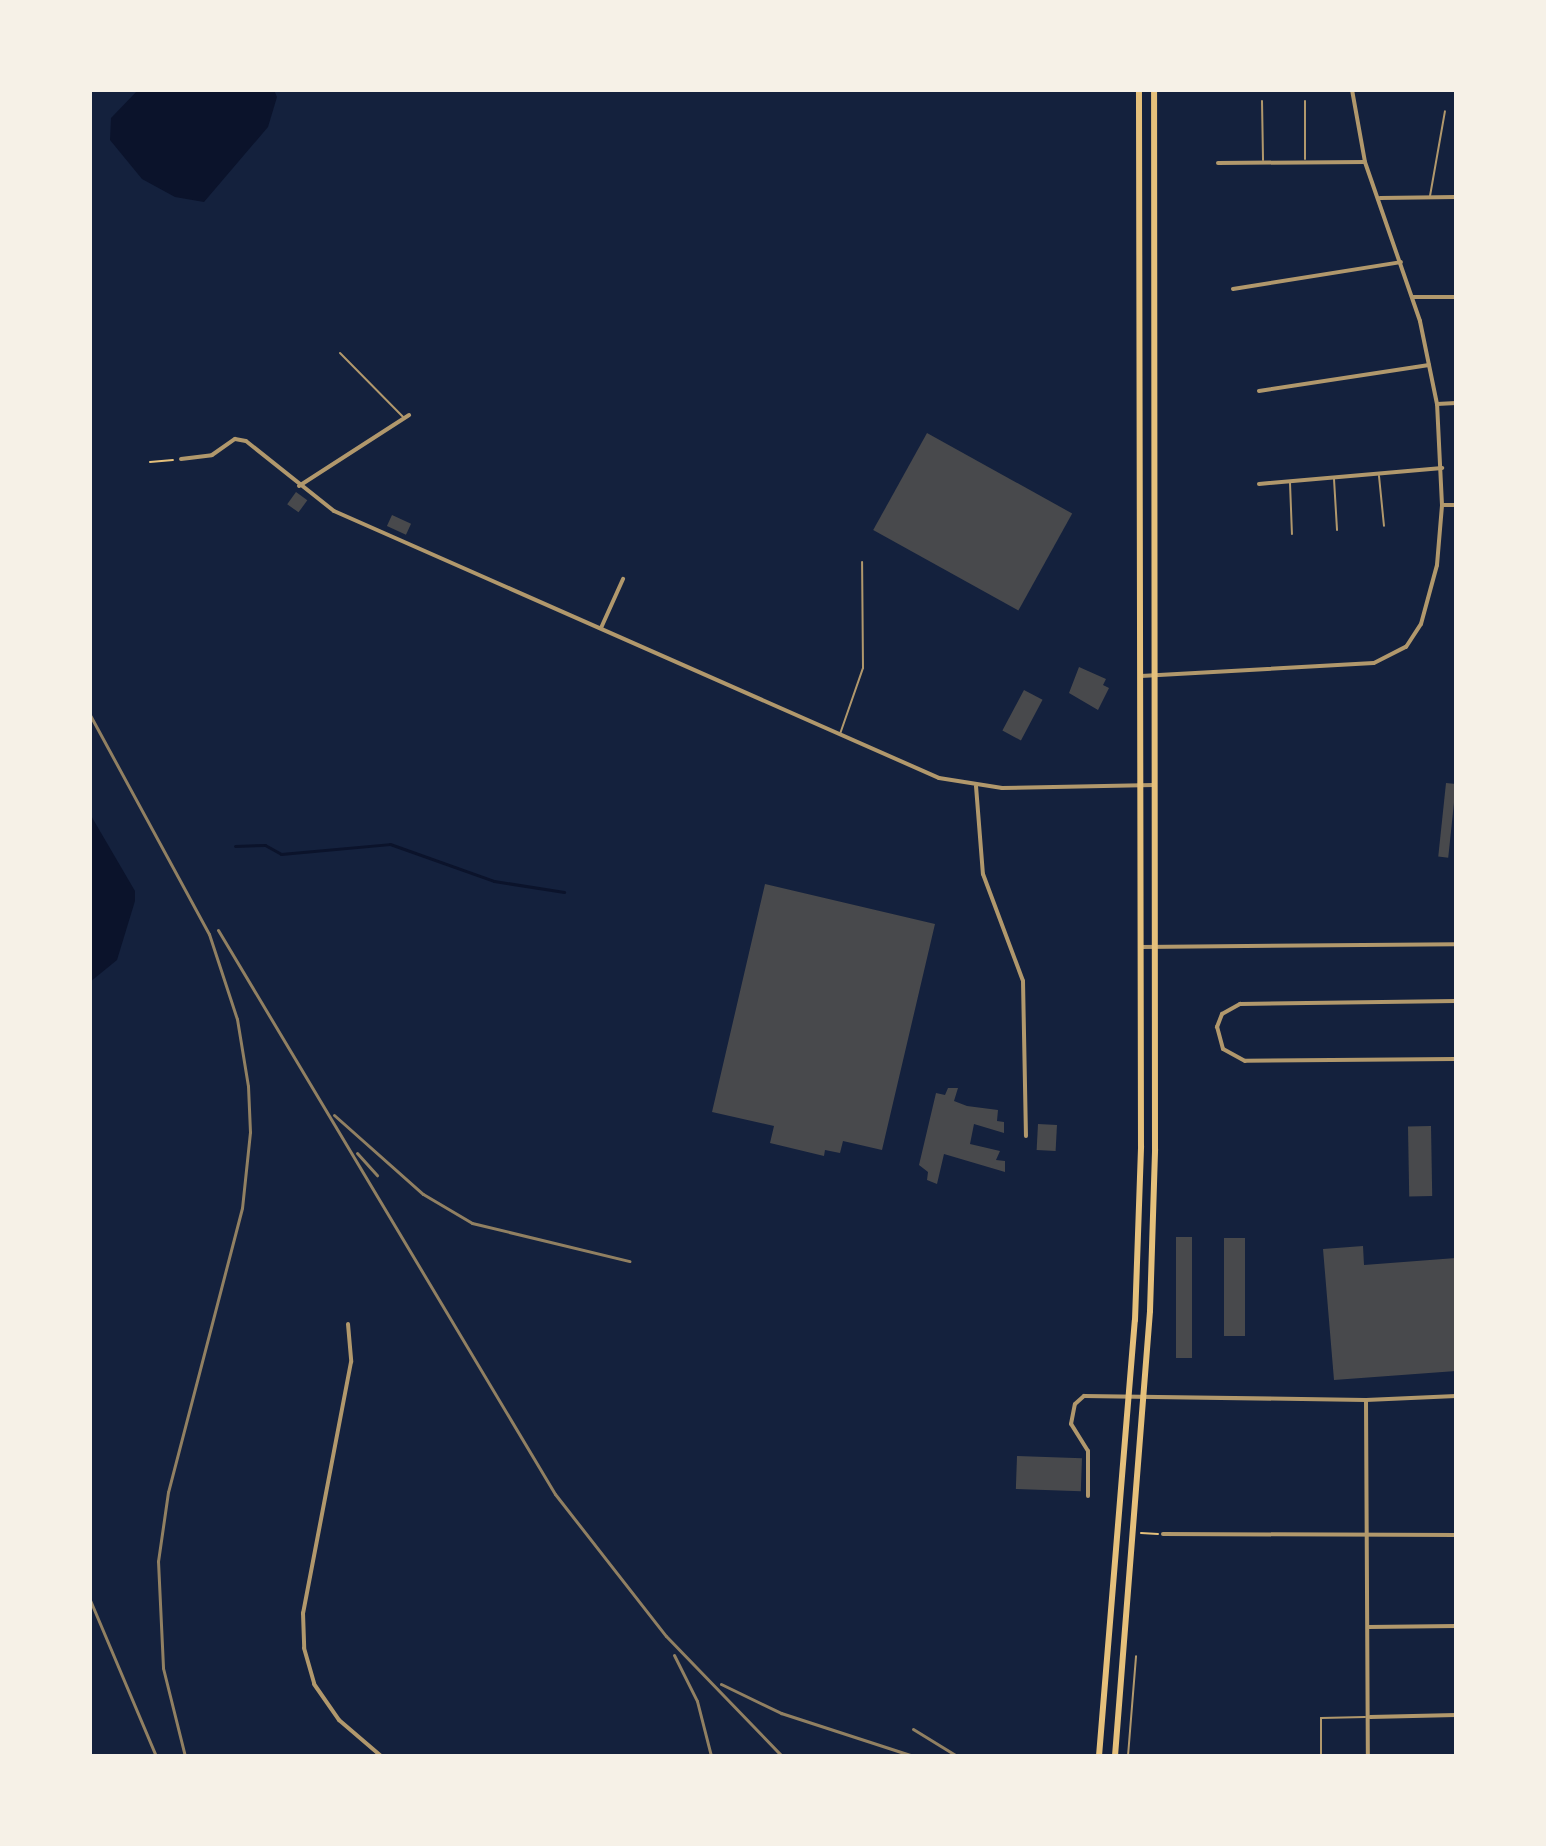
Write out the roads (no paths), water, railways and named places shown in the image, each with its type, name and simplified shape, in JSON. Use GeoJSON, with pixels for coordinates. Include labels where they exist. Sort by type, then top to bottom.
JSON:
{"type":"FeatureCollection","features":[{"type":"Feature","properties":{"kind":"main road"},"geometry":{"type":"LineString","coordinates":[[1099,1756],[1130,1396],[1141,1146],[1139,90]]}},
{"type":"Feature","properties":{"kind":"main road"},"geometry":{"type":"LineString","coordinates":[[1115,1756],[1144,1396],[1155,1163],[1154,90]]}},
{"type":"Feature","properties":{"kind":"street"},"geometry":{"type":"LineString","coordinates":[[1140,676],[1374,663],[1406,647],[1421,624],[1437,565],[1442,505],[1437,404],[1413,297],[1365,162],[1352,90]]}},
{"type":"Feature","properties":{"kind":"street"},"geometry":{"type":"LineString","coordinates":[[1218,163],[1365,162]]}},
{"type":"Feature","properties":{"kind":"street"},"geometry":{"type":"LineString","coordinates":[[1380,198],[1456,197]]}},
{"type":"Feature","properties":{"kind":"street"},"geometry":{"type":"LineString","coordinates":[[1233,289],[1401,262]]}},
{"type":"Feature","properties":{"kind":"street"},"geometry":{"type":"LineString","coordinates":[[1413,297],[1456,297]]}},
{"type":"Feature","properties":{"kind":"street"},"geometry":{"type":"LineString","coordinates":[[1259,391],[1429,365]]}},
{"type":"Feature","properties":{"kind":"street"},"geometry":{"type":"LineString","coordinates":[[1437,404],[1456,403]]}},
{"type":"Feature","properties":{"kind":"street"},"geometry":{"type":"LineString","coordinates":[[299,486],[407,417]]}},
{"type":"Feature","properties":{"kind":"street"},"geometry":{"type":"LineString","coordinates":[[181,459],[212,455],[241,438],[334,511],[913,769],[976,786],[1155,785]]}},
{"type":"Feature","properties":{"kind":"street"},"geometry":{"type":"LineString","coordinates":[[1259,484],[1442,468]]}},
{"type":"Feature","properties":{"kind":"street"},"geometry":{"type":"LineString","coordinates":[[1442,505],[1456,505]]}},
{"type":"Feature","properties":{"kind":"street"},"geometry":{"type":"LineString","coordinates":[[600,629],[623,579]]}},
{"type":"Feature","properties":{"kind":"street"},"geometry":{"type":"LineString","coordinates":[[976,786],[983,874],[1023,981],[1026,1136]]}},
{"type":"Feature","properties":{"kind":"street"},"geometry":{"type":"LineString","coordinates":[[1141,947],[1456,944]]}},
{"type":"Feature","properties":{"kind":"street"},"geometry":{"type":"LineString","coordinates":[[1455,1059],[1245,1061],[1223,1049],[1217,1027],[1222,1014],[1240,1004],[1456,1001]]}},
{"type":"Feature","properties":{"kind":"street"},"geometry":{"type":"LineString","coordinates":[[1456,1035],[1456,1073]]}},
{"type":"Feature","properties":{"kind":"street"},"geometry":{"type":"LineString","coordinates":[[348,1324],[351,1362],[303,1613],[304,1648],[314,1684],[330,1708],[381,1756]]}},
{"type":"Feature","properties":{"kind":"street"},"geometry":{"type":"LineString","coordinates":[[1088,1496],[1088,1451],[1071,1424],[1075,1404],[1084,1396],[1366,1400],[1456,1396]]}},
{"type":"Feature","properties":{"kind":"street"},"geometry":{"type":"LineString","coordinates":[[1366,1400],[1368,1756]]}},
{"type":"Feature","properties":{"kind":"street"},"geometry":{"type":"LineString","coordinates":[[1163,1534],[1456,1535]]}},
{"type":"Feature","properties":{"kind":"street"},"geometry":{"type":"LineString","coordinates":[[1368,1627],[1456,1626]]}},
{"type":"Feature","properties":{"kind":"street"},"geometry":{"type":"LineString","coordinates":[[1370,1717],[1456,1715]]}},
{"type":"Feature","properties":{"kind":"lane"},"geometry":{"type":"LineString","coordinates":[[1262,101],[1263,163]]}},
{"type":"Feature","properties":{"kind":"lane"},"geometry":{"type":"LineString","coordinates":[[1305,101],[1305,163]]}},
{"type":"Feature","properties":{"kind":"lane"},"geometry":{"type":"LineString","coordinates":[[1430,196],[1445,111]]}},
{"type":"Feature","properties":{"kind":"lane"},"geometry":{"type":"LineString","coordinates":[[340,353],[407,417]]}},
{"type":"Feature","properties":{"kind":"lane"},"geometry":{"type":"LineString","coordinates":[[1379,474],[1384,526]]}},
{"type":"Feature","properties":{"kind":"lane"},"geometry":{"type":"LineString","coordinates":[[1333,477],[1337,530]]}},
{"type":"Feature","properties":{"kind":"lane"},"geometry":{"type":"LineString","coordinates":[[1290,481],[1292,534]]}},
{"type":"Feature","properties":{"kind":"lane"},"geometry":{"type":"LineString","coordinates":[[839,735],[863,668],[858,581],[862,562]]}},
{"type":"Feature","properties":{"kind":"lane"},"geometry":{"type":"LineString","coordinates":[[1128,1756],[1136,1656]]}},
{"type":"Feature","properties":{"kind":"lane"},"geometry":{"type":"LineString","coordinates":[[1321,1756],[1321,1718],[1370,1717]]}},
{"type":"Feature","properties":{"kind":"water"},"geometry":{"type":"Polygon","coordinates":[[[138,90],[274,90],[277,97],[268,127],[204,202],[175,197],[142,179],[110,140],[111,118],[138,90]]]}},
{"type":"Feature","properties":{"kind":"water"},"geometry":{"type":"Polygon","coordinates":[[[90,814],[135,891],[135,901],[117,960],[90,982],[90,814]]]}},
{"type":"Feature","properties":{"kind":"waterway"},"geometry":{"type":"LineString","coordinates":[[235,846],[265,845],[281,854],[390,844],[494,881],[564,892]]}},
{"type":"Feature","properties":{"kind":"railway"},"geometry":{"type":"LineString","coordinates":[[90,715],[209,934],[237,1019],[248,1086],[250,1132],[242,1208],[168,1492],[158,1561],[163,1668],[185,1756]]}},
{"type":"Feature","properties":{"kind":"railway"},"geometry":{"type":"LineString","coordinates":[[218,930],[555,1494],[666,1636],[782,1756]]}},
{"type":"Feature","properties":{"kind":"railway"},"geometry":{"type":"LineString","coordinates":[[334,1115],[423,1194],[472,1223],[629,1261]]}},
{"type":"Feature","properties":{"kind":"railway"},"geometry":{"type":"LineString","coordinates":[[357,1153],[377,1175]]}},
{"type":"Feature","properties":{"kind":"railway"},"geometry":{"type":"LineString","coordinates":[[90,1600],[156,1756]]}},
{"type":"Feature","properties":{"kind":"railway"},"geometry":{"type":"LineString","coordinates":[[674,1655],[697,1701],[711,1756]]}},
{"type":"Feature","properties":{"kind":"railway"},"geometry":{"type":"LineString","coordinates":[[721,1684],[781,1713],[913,1756]]}},
{"type":"Feature","properties":{"kind":"railway"},"geometry":{"type":"LineString","coordinates":[[913,1729],[957,1756]]}}]}
